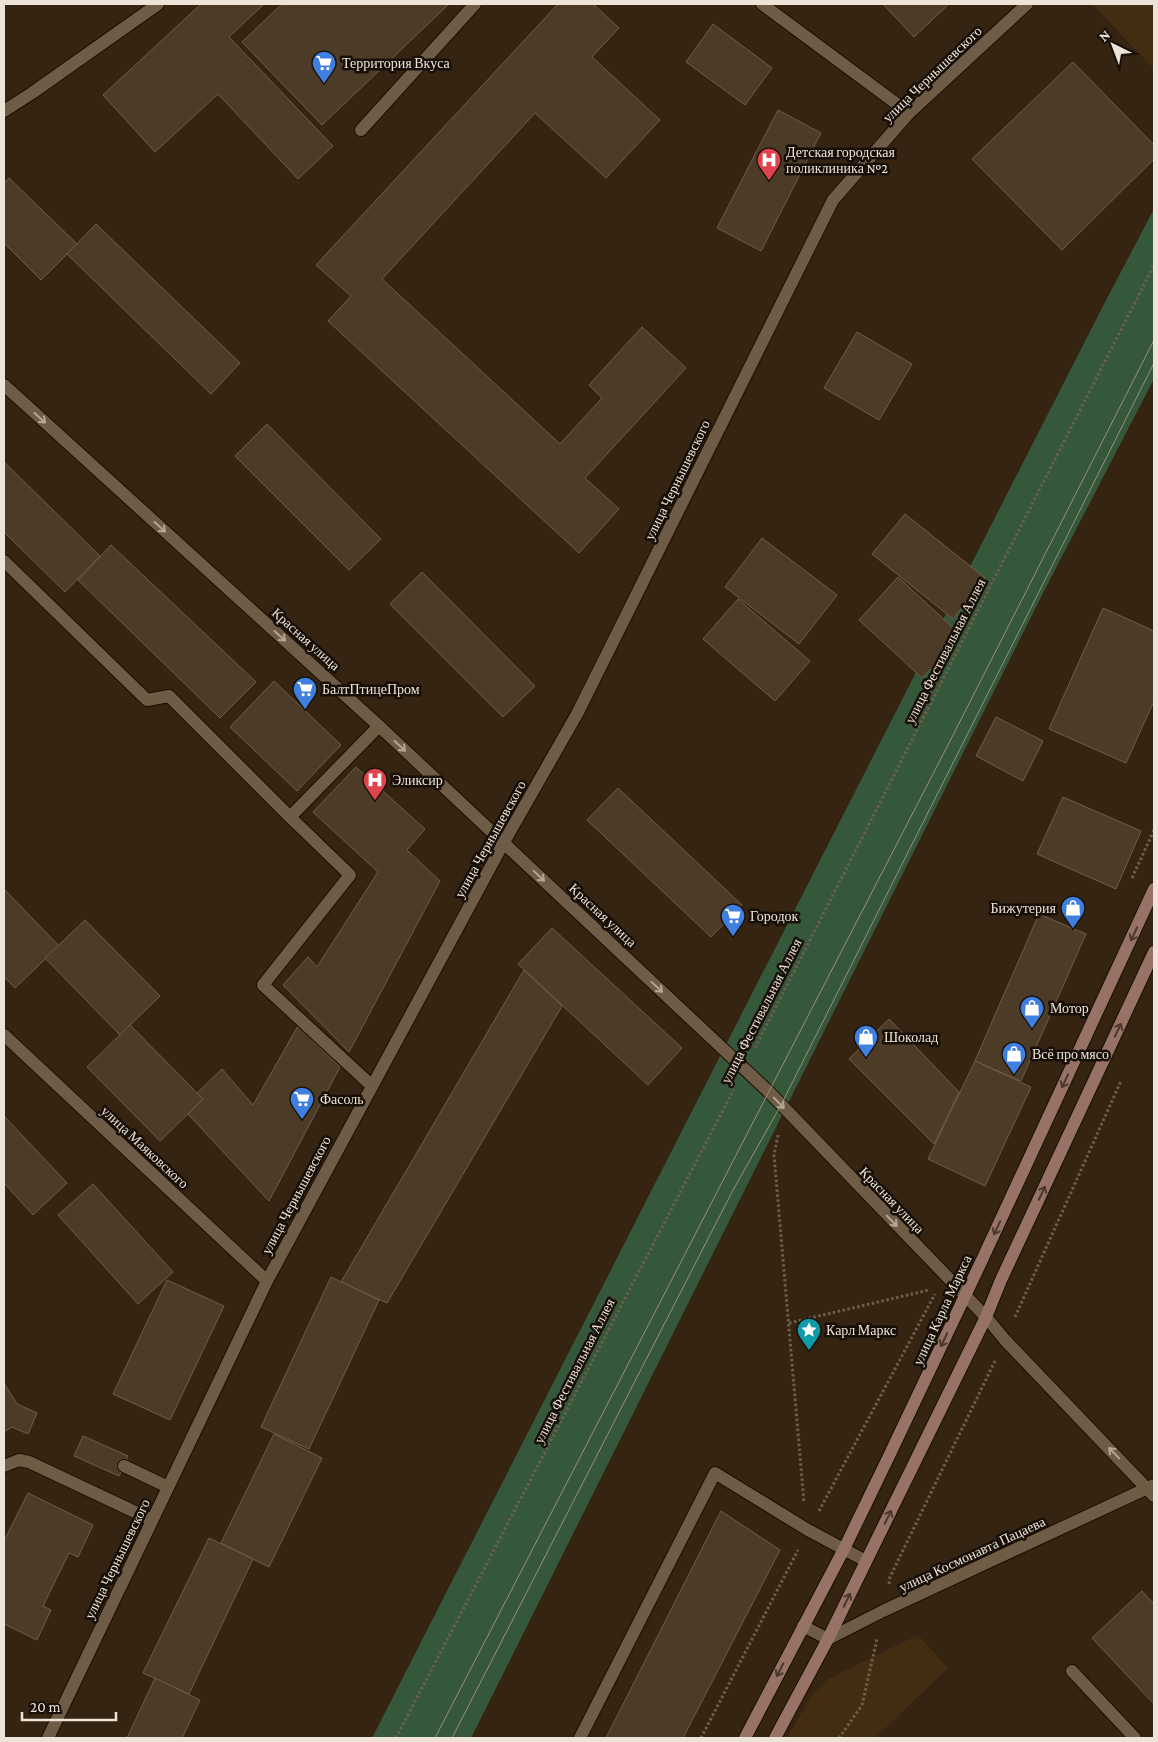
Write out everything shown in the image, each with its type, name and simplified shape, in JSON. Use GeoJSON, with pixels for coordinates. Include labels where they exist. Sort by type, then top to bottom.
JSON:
{"type":"FeatureCollection","features":[{"type":"Feature","properties":{"kind":"main road","name":"улица Карла Маркса"},"geometry":{"type":"LineString","coordinates":[[745,1738],[844,1549],[965,1296],[1154,889]]}},
{"type":"Feature","properties":{"kind":"main road"},"geometry":{"type":"LineString","coordinates":[[775,1738],[828,1639],[986,1317],[1001,1280],[1154,952]]}},
{"type":"Feature","properties":{"kind":"street"},"geometry":{"type":"LineString","coordinates":[[4,111],[158,4]]}},
{"type":"Feature","properties":{"kind":"street"},"geometry":{"type":"LineString","coordinates":[[361,130],[475,4]]}},
{"type":"Feature","properties":{"kind":"street"},"geometry":{"type":"LineString","coordinates":[[762,4],[909,113]]}},
{"type":"Feature","properties":{"kind":"street","name":"улица Чернышевского"},"geometry":{"type":"LineString","coordinates":[[48,1738],[267,1280],[504,842],[577,714],[833,200],[909,113],[1027,4]]}},
{"type":"Feature","properties":{"kind":"street","name":"Красная улица"},"geometry":{"type":"LineString","coordinates":[[4,385],[379,726],[775,1098],[986,1317],[1005,1340],[1152,1490]]}},
{"type":"Feature","properties":{"kind":"street"},"geometry":{"type":"LineString","coordinates":[[4,561],[147,700],[169,696],[350,875],[263,985],[372,1086]]}},
{"type":"Feature","properties":{"kind":"street"},"geometry":{"type":"LineString","coordinates":[[290,817],[379,726]]}},
{"type":"Feature","properties":{"kind":"street","name":"улица Маяковского"},"geometry":{"type":"LineString","coordinates":[[4,1035],[267,1280]]}},
{"type":"Feature","properties":{"kind":"street"},"geometry":{"type":"LineString","coordinates":[[4,1466],[20,1460],[29,1462],[152,1520]]}},
{"type":"Feature","properties":{"kind":"street"},"geometry":{"type":"LineString","coordinates":[[124,1466],[168,1487]]}},
{"type":"Feature","properties":{"kind":"street"},"geometry":{"type":"LineString","coordinates":[[580,1738],[715,1472],[808,1530],[866,1561]]}},
{"type":"Feature","properties":{"kind":"street","name":"улица Космонавта Пацаева"},"geometry":{"type":"LineString","coordinates":[[828,1639],[883,1611],[1152,1490]]}},
{"type":"Feature","properties":{"kind":"street"},"geometry":{"type":"LineString","coordinates":[[803,1626],[828,1639]]}},
{"type":"Feature","properties":{"kind":"street"},"geometry":{"type":"LineString","coordinates":[[1072,1671],[1135,1738]]}},
{"type":"Feature","properties":{"kind":"path","name":"улица Фестивальная Аллея"},"geometry":{"type":"LineString","coordinates":[[396,1738],[744,1070],[1154,265]]}},
{"type":"Feature","properties":{"kind":"path"},"geometry":{"type":"LineString","coordinates":[[838,1738],[862,1705],[890,1578],[1005,1340],[1122,1079]]}},
{"type":"Feature","properties":{"kind":"path"},"geometry":{"type":"LineString","coordinates":[[734,1089],[740,1095]]}},
{"type":"Feature","properties":{"kind":"path"},"geometry":{"type":"LineString","coordinates":[[775,1129],[786,1140]]}},
{"type":"Feature","properties":{"kind":"path"},"geometry":{"type":"LineString","coordinates":[[779,1133],[774,1156],[804,1502],[819,1512]]}},
{"type":"Feature","properties":{"kind":"path"},"geometry":{"type":"LineString","coordinates":[[789,1323],[938,1288]]}},
{"type":"Feature","properties":{"kind":"shaded area"},"geometry":{"type":"Polygon","coordinates":[[[1092,4],[1154,4],[1154,69],[1092,4]]]}},
{"type":"Feature","properties":{"kind":"shaded area"},"geometry":{"type":"Polygon","coordinates":[[[918,1635],[948,1668],[875,1738],[787,1738],[811,1696],[828,1679],[918,1635]]]}},
{"type":"Feature","properties":{"kind":"green space"},"geometry":{"type":"Polygon","coordinates":[[[1154,209],[1154,379],[1042,595],[471,1738],[372,1738],[1103,306],[1154,209]]]}},
{"type":"Feature","properties":{"kind":"building"},"geometry":{"type":"Polygon","coordinates":[[[201,4],[264,4],[229,37],[333,146],[298,179],[218,94],[155,152],[103,95],[201,4]]]}},
{"type":"Feature","properties":{"kind":"building","name":"Территория Вкуса"},"geometry":{"type":"Polygon","coordinates":[[[282,4],[449,4],[322,125],[242,42],[282,4]]]}},
{"type":"Feature","properties":{"kind":"building"},"geometry":{"type":"Polygon","coordinates":[[[558,4],[593,4],[619,28],[592,57],[660,120],[606,178],[535,113],[382,279],[560,444],[602,398],[589,385],[642,327],[686,368],[585,478],[619,509],[579,553],[328,321],[351,296],[316,265],[558,4]]]}},
{"type":"Feature","properties":{"kind":"building"},"geometry":{"type":"Polygon","coordinates":[[[883,4],[949,4],[914,37],[883,4]]]}},
{"type":"Feature","properties":{"kind":"building"},"geometry":{"type":"Polygon","coordinates":[[[713,24],[772,68],[745,105],[686,62],[713,24]]]}},
{"type":"Feature","properties":{"kind":"building"},"geometry":{"type":"Polygon","coordinates":[[[1073,62],[1154,145],[1154,159],[1062,250],[972,159],[1073,62]]]}},
{"type":"Feature","properties":{"kind":"building","name":"Детская городская поликлиника №2"},"geometry":{"type":"Polygon","coordinates":[[[778,110],[821,133],[761,251],[717,228],[778,110]]]}},
{"type":"Feature","properties":{"kind":"building"},"geometry":{"type":"Polygon","coordinates":[[[9,178],[77,244],[41,280],[4,243],[4,183],[9,178]]]}},
{"type":"Feature","properties":{"kind":"building"},"geometry":{"type":"Polygon","coordinates":[[[96,224],[240,363],[211,394],[67,254],[96,224]]]}},
{"type":"Feature","properties":{"kind":"building"},"geometry":{"type":"Polygon","coordinates":[[[857,332],[912,364],[879,420],[824,388],[857,332]]]}},
{"type":"Feature","properties":{"kind":"building"},"geometry":{"type":"Polygon","coordinates":[[[267,424],[381,539],[349,570],[235,456],[267,424]]]}},
{"type":"Feature","properties":{"kind":"building"},"geometry":{"type":"Polygon","coordinates":[[[4,462],[100,556],[65,592],[4,532],[4,462]]]}},
{"type":"Feature","properties":{"kind":"building"},"geometry":{"type":"Polygon","coordinates":[[[905,514],[985,578],[953,619],[872,554],[905,514]]]}},
{"type":"Feature","properties":{"kind":"building"},"geometry":{"type":"Polygon","coordinates":[[[762,538],[837,595],[799,644],[725,587],[762,538]]]}},
{"type":"Feature","properties":{"kind":"building"},"geometry":{"type":"Polygon","coordinates":[[[111,545],[256,682],[220,718],[78,580],[111,545]]]}},
{"type":"Feature","properties":{"kind":"building"},"geometry":{"type":"Polygon","coordinates":[[[422,572],[535,686],[503,717],[390,604],[422,572]]]}},
{"type":"Feature","properties":{"kind":"building"},"geometry":{"type":"Polygon","coordinates":[[[898,577],[962,636],[922,678],[859,620],[898,577]]]}},
{"type":"Feature","properties":{"kind":"building"},"geometry":{"type":"Polygon","coordinates":[[[738,599],[810,661],[775,701],[703,639],[738,599]]]}},
{"type":"Feature","properties":{"kind":"building"},"geometry":{"type":"Polygon","coordinates":[[[1103,608],[1154,631],[1154,701],[1126,763],[1049,729],[1103,608]]]}},
{"type":"Feature","properties":{"kind":"building"},"geometry":{"type":"Polygon","coordinates":[[[274,681],[341,745],[297,791],[230,727],[274,681]]]}},
{"type":"Feature","properties":{"kind":"building"},"geometry":{"type":"Polygon","coordinates":[[[996,717],[1043,741],[1023,781],[976,756],[996,717]]]}},
{"type":"Feature","properties":{"kind":"building"},"geometry":{"type":"Polygon","coordinates":[[[356,767],[425,829],[407,850],[440,881],[349,1052],[283,985],[308,957],[317,967],[378,872],[313,812],[356,767]]]}},
{"type":"Feature","properties":{"kind":"building"},"geometry":{"type":"Polygon","coordinates":[[[618,788],[742,905],[711,937],[587,820],[618,788]]]}},
{"type":"Feature","properties":{"kind":"building"},"geometry":{"type":"Polygon","coordinates":[[[1063,797],[1141,831],[1116,889],[1037,854],[1063,797]]]}},
{"type":"Feature","properties":{"kind":"building"},"geometry":{"type":"Polygon","coordinates":[[[4,889],[59,946],[15,988],[4,977],[4,889]]]}},
{"type":"Feature","properties":{"kind":"building"},"geometry":{"type":"Polygon","coordinates":[[[1039,914],[1086,934],[1021,1081],[975,1061],[1039,914]]]}},
{"type":"Feature","properties":{"kind":"building"},"geometry":{"type":"Polygon","coordinates":[[[85,920],[160,996],[120,1035],[45,958],[85,920]]]}},
{"type":"Feature","properties":{"kind":"building"},"geometry":{"type":"Polygon","coordinates":[[[552,928],[682,1048],[648,1085],[518,964],[552,928]]]}},
{"type":"Feature","properties":{"kind":"building"},"geometry":{"type":"Polygon","coordinates":[[[524,970],[562,1006],[387,1303],[341,1282],[524,970]]]}},
{"type":"Feature","properties":{"kind":"building"},"geometry":{"type":"Polygon","coordinates":[[[889,1019],[959,1092],[934,1144],[849,1059],[889,1019]]]}},
{"type":"Feature","properties":{"kind":"building"},"geometry":{"type":"Polygon","coordinates":[[[130,1025],[203,1099],[160,1141],[87,1067],[130,1025]]]}},
{"type":"Feature","properties":{"kind":"building"},"geometry":{"type":"Polygon","coordinates":[[[298,1026],[340,1067],[269,1201],[188,1114],[203,1099],[197,1093],[222,1069],[253,1105],[298,1026]]]}},
{"type":"Feature","properties":{"kind":"building"},"geometry":{"type":"Polygon","coordinates":[[[975,1061],[1031,1087],[985,1186],[928,1159],[975,1061]]]}},
{"type":"Feature","properties":{"kind":"building"},"geometry":{"type":"Polygon","coordinates":[[[4,1116],[67,1183],[33,1215],[4,1183],[4,1116]]]}},
{"type":"Feature","properties":{"kind":"building"},"geometry":{"type":"Polygon","coordinates":[[[93,1184],[173,1272],[138,1304],[58,1215],[93,1184]]]}},
{"type":"Feature","properties":{"kind":"building"},"geometry":{"type":"Polygon","coordinates":[[[331,1277],[379,1300],[309,1449],[261,1427],[331,1277]]]}},
{"type":"Feature","properties":{"kind":"building"},"geometry":{"type":"Polygon","coordinates":[[[167,1280],[224,1306],[170,1420],[113,1394],[167,1280]]]}},
{"type":"Feature","properties":{"kind":"building"},"geometry":{"type":"Polygon","coordinates":[[[4,1383],[17,1404],[37,1413],[28,1434],[12,1427],[4,1432],[4,1383]]]}},
{"type":"Feature","properties":{"kind":"building"},"geometry":{"type":"Polygon","coordinates":[[[274,1434],[322,1458],[269,1567],[221,1543],[274,1434]]]}},
{"type":"Feature","properties":{"kind":"building"},"geometry":{"type":"Polygon","coordinates":[[[83,1436],[128,1456],[119,1476],[74,1456],[83,1436]]]}},
{"type":"Feature","properties":{"kind":"building"},"geometry":{"type":"Polygon","coordinates":[[[28,1493],[93,1525],[78,1557],[69,1553],[43,1606],[51,1610],[37,1640],[4,1624],[4,1541],[28,1493]]]}},
{"type":"Feature","properties":{"kind":"building"},"geometry":{"type":"Polygon","coordinates":[[[721,1511],[780,1550],[683,1738],[606,1738],[721,1511]]]}},
{"type":"Feature","properties":{"kind":"building"},"geometry":{"type":"Polygon","coordinates":[[[209,1538],[253,1559],[189,1694],[143,1673],[209,1538]]]}},
{"type":"Feature","properties":{"kind":"building"},"geometry":{"type":"Polygon","coordinates":[[[1142,1591],[1154,1604],[1154,1704],[1092,1638],[1142,1591]]]}},
{"type":"Feature","properties":{"kind":"building"},"geometry":{"type":"Polygon","coordinates":[[[155,1678],[200,1700],[182,1738],[127,1738],[155,1678]]]}},
{"type":"Feature","properties":{"kind":"tram line"},"geometry":{"type":"LineString","coordinates":[[435,1738],[949,743],[1154,340]]}},
{"type":"Feature","properties":{"kind":"tram line"},"geometry":{"type":"LineString","coordinates":[[452,1738],[732,1192],[781,1105],[1154,363]]}},
{"type":"Feature","properties":{"kind":"place","name":"Территория Вкуса"},"geometry":{"type":"Point","coordinates":[324,84]}},
{"type":"Feature","properties":{"kind":"place","name":"Детская городская поликлиника №2"},"geometry":{"type":"Point","coordinates":[769,181]}},
{"type":"Feature","properties":{"kind":"place","name":"БалтПтицеПром"},"geometry":{"type":"Point","coordinates":[305,710]}},
{"type":"Feature","properties":{"kind":"place","name":"Эликсир"},"geometry":{"type":"Point","coordinates":[375,801]}},
{"type":"Feature","properties":{"kind":"place","name":"Бижутерия"},"geometry":{"type":"Point","coordinates":[1073,929]}},
{"type":"Feature","properties":{"kind":"place","name":"Городок"},"geometry":{"type":"Point","coordinates":[733,937]}},
{"type":"Feature","properties":{"kind":"place","name":"Мотор"},"geometry":{"type":"Point","coordinates":[1032,1029]}},
{"type":"Feature","properties":{"kind":"place","name":"Шоколад"},"geometry":{"type":"Point","coordinates":[866,1058]}},
{"type":"Feature","properties":{"kind":"place","name":"Всё про мясо"},"geometry":{"type":"Point","coordinates":[1014,1075]}},
{"type":"Feature","properties":{"kind":"place","name":"Фасоль"},"geometry":{"type":"Point","coordinates":[302,1120]}},
{"type":"Feature","properties":{"kind":"place","name":"Карл Маркс"},"geometry":{"type":"Point","coordinates":[809,1351]}}]}
